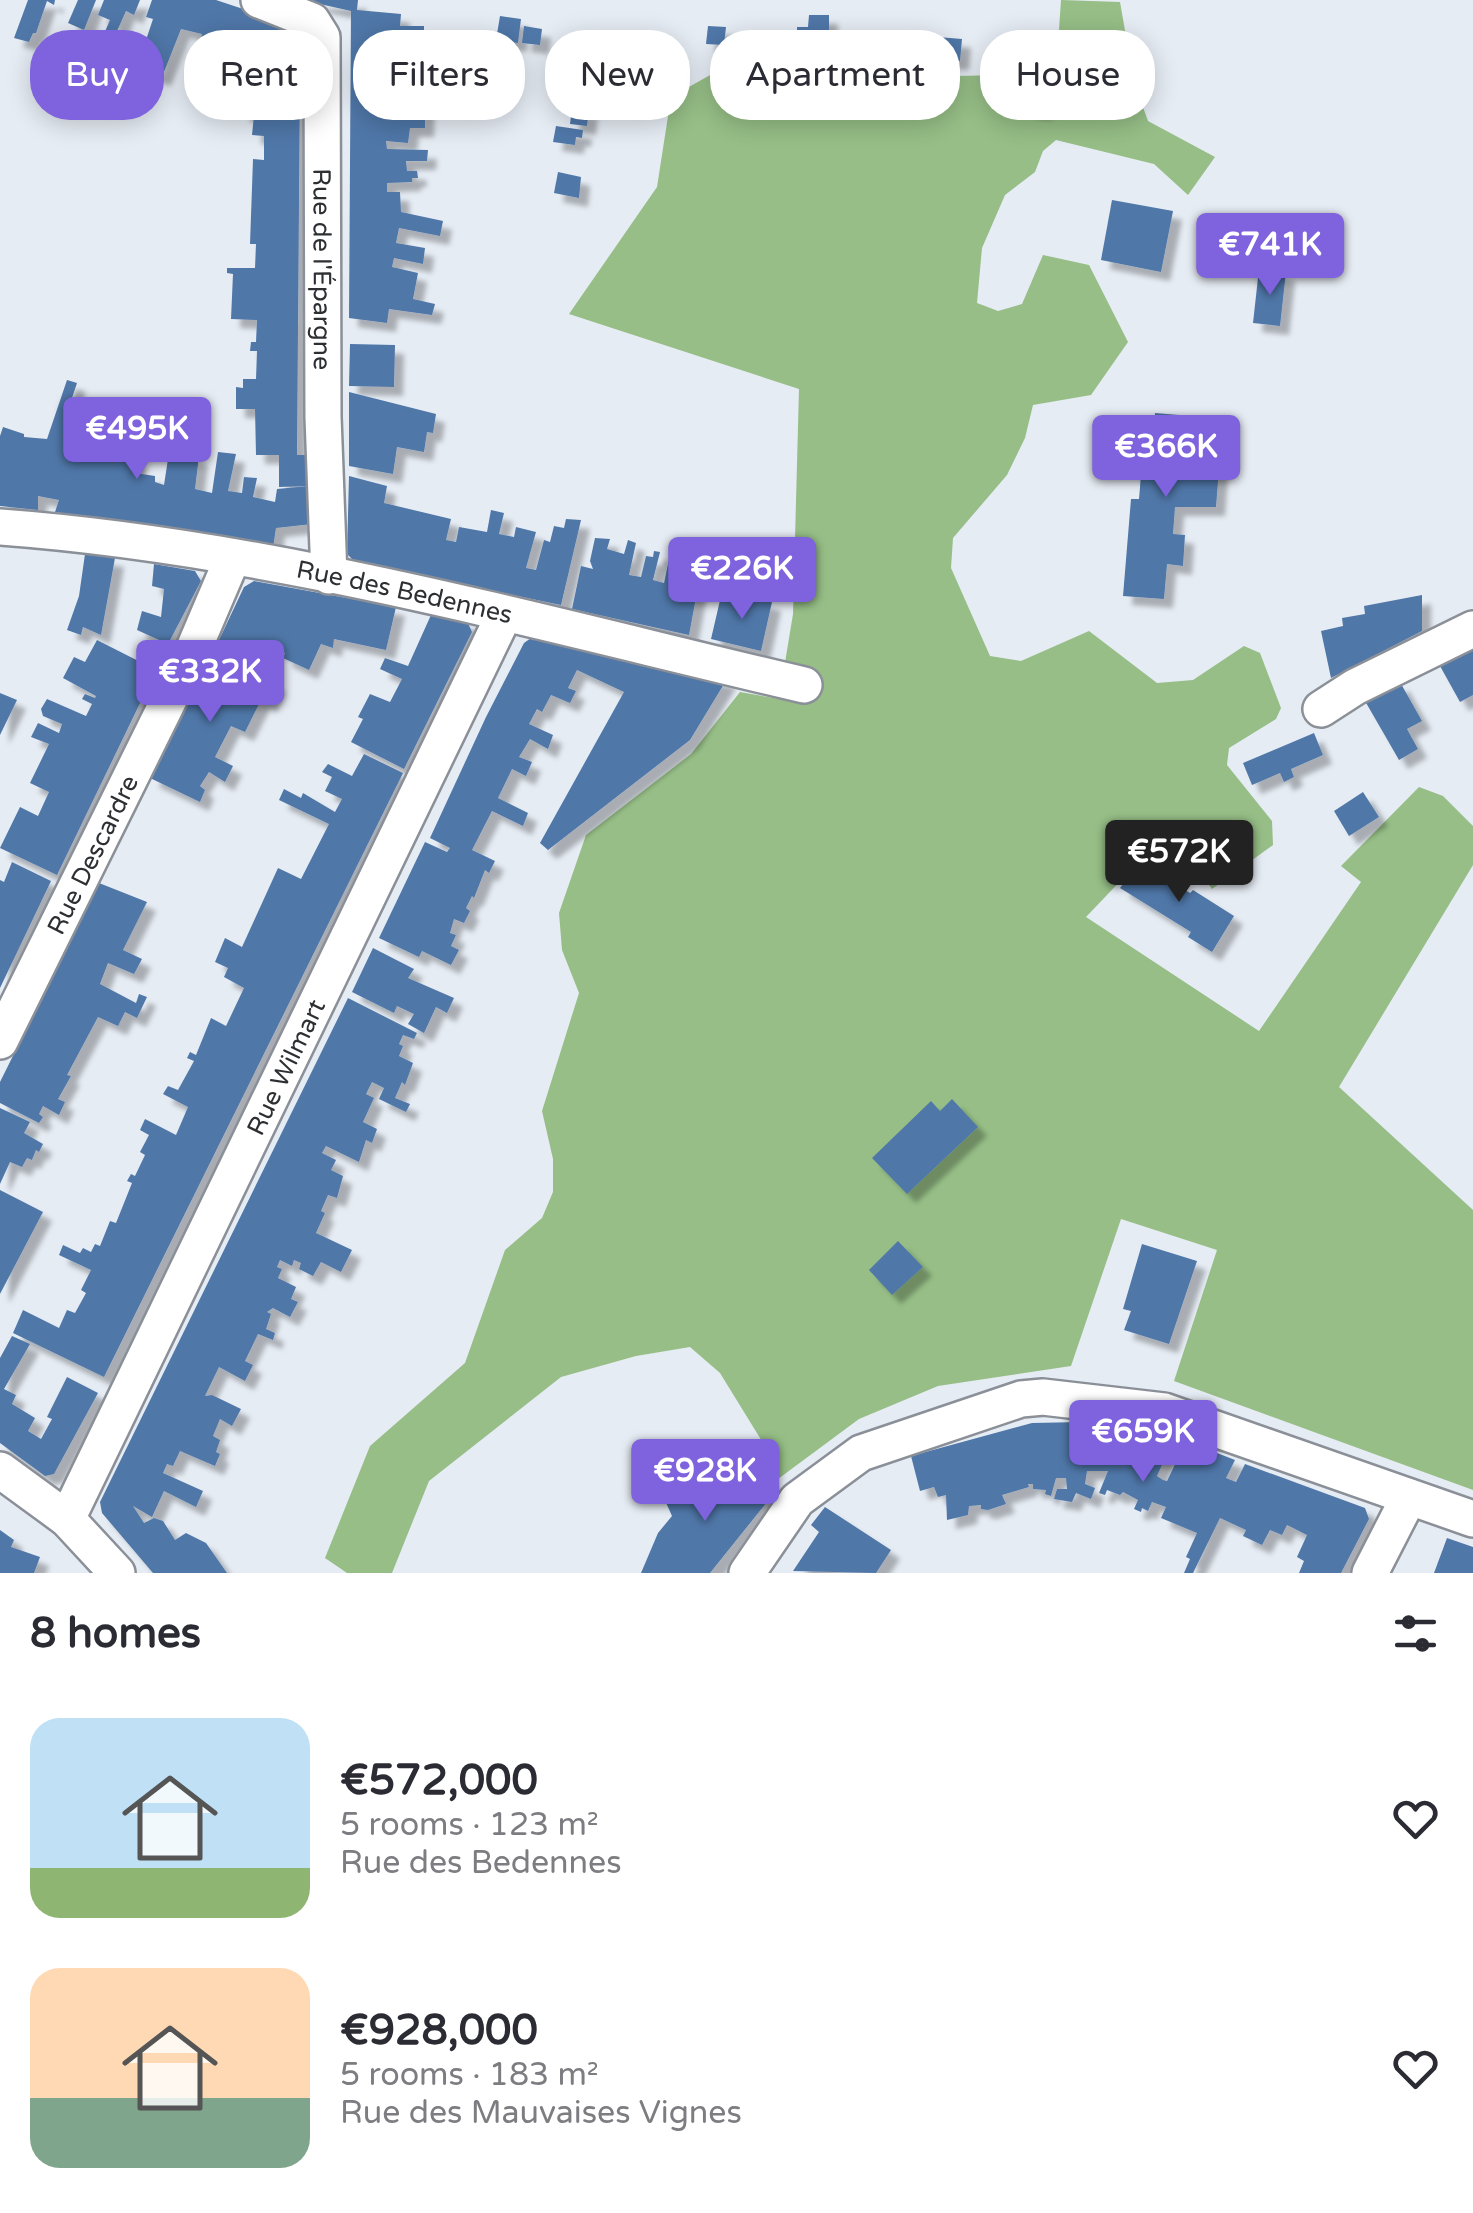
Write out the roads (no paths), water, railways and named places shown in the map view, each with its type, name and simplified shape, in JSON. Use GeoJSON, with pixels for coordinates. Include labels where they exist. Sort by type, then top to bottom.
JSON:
{"type":"FeatureCollection","features":[{"type":"Feature","properties":{"kind":"street","name":"Rue de l'Épargne"},"geometry":{"type":"LineString","coordinates":[[259,0],[312,21],[322,37],[322,417],[329,576]]}},
{"type":"Feature","properties":{"kind":"street","name":"Rue des Bedennes"},"geometry":{"type":"LineString","coordinates":[[0,527],[233,557],[804,684]]}},
{"type":"Feature","properties":{"kind":"street","name":"Rue Descardre"},"geometry":{"type":"LineString","coordinates":[[0,1041],[192,653],[233,557]]}},
{"type":"Feature","properties":{"kind":"street","name":"Rue Wilmart"},"geometry":{"type":"LineString","coordinates":[[67,1519],[504,615]]}},
{"type":"Feature","properties":{"kind":"street"},"geometry":{"type":"LineString","coordinates":[[1321,710],[1355,688],[1473,629]]}},
{"type":"Feature","properties":{"kind":"street"},"geometry":{"type":"LineString","coordinates":[[746,1573],[797,1500],[861,1452],[1022,1399],[1043,1397],[1148,1406],[1473,1519]]}},
{"type":"Feature","properties":{"kind":"street"},"geometry":{"type":"LineString","coordinates":[[0,1470],[67,1519],[117,1573]]}},
{"type":"Feature","properties":{"kind":"street"},"geometry":{"type":"LineString","coordinates":[[1370,1573],[1410,1497]]}}]}
